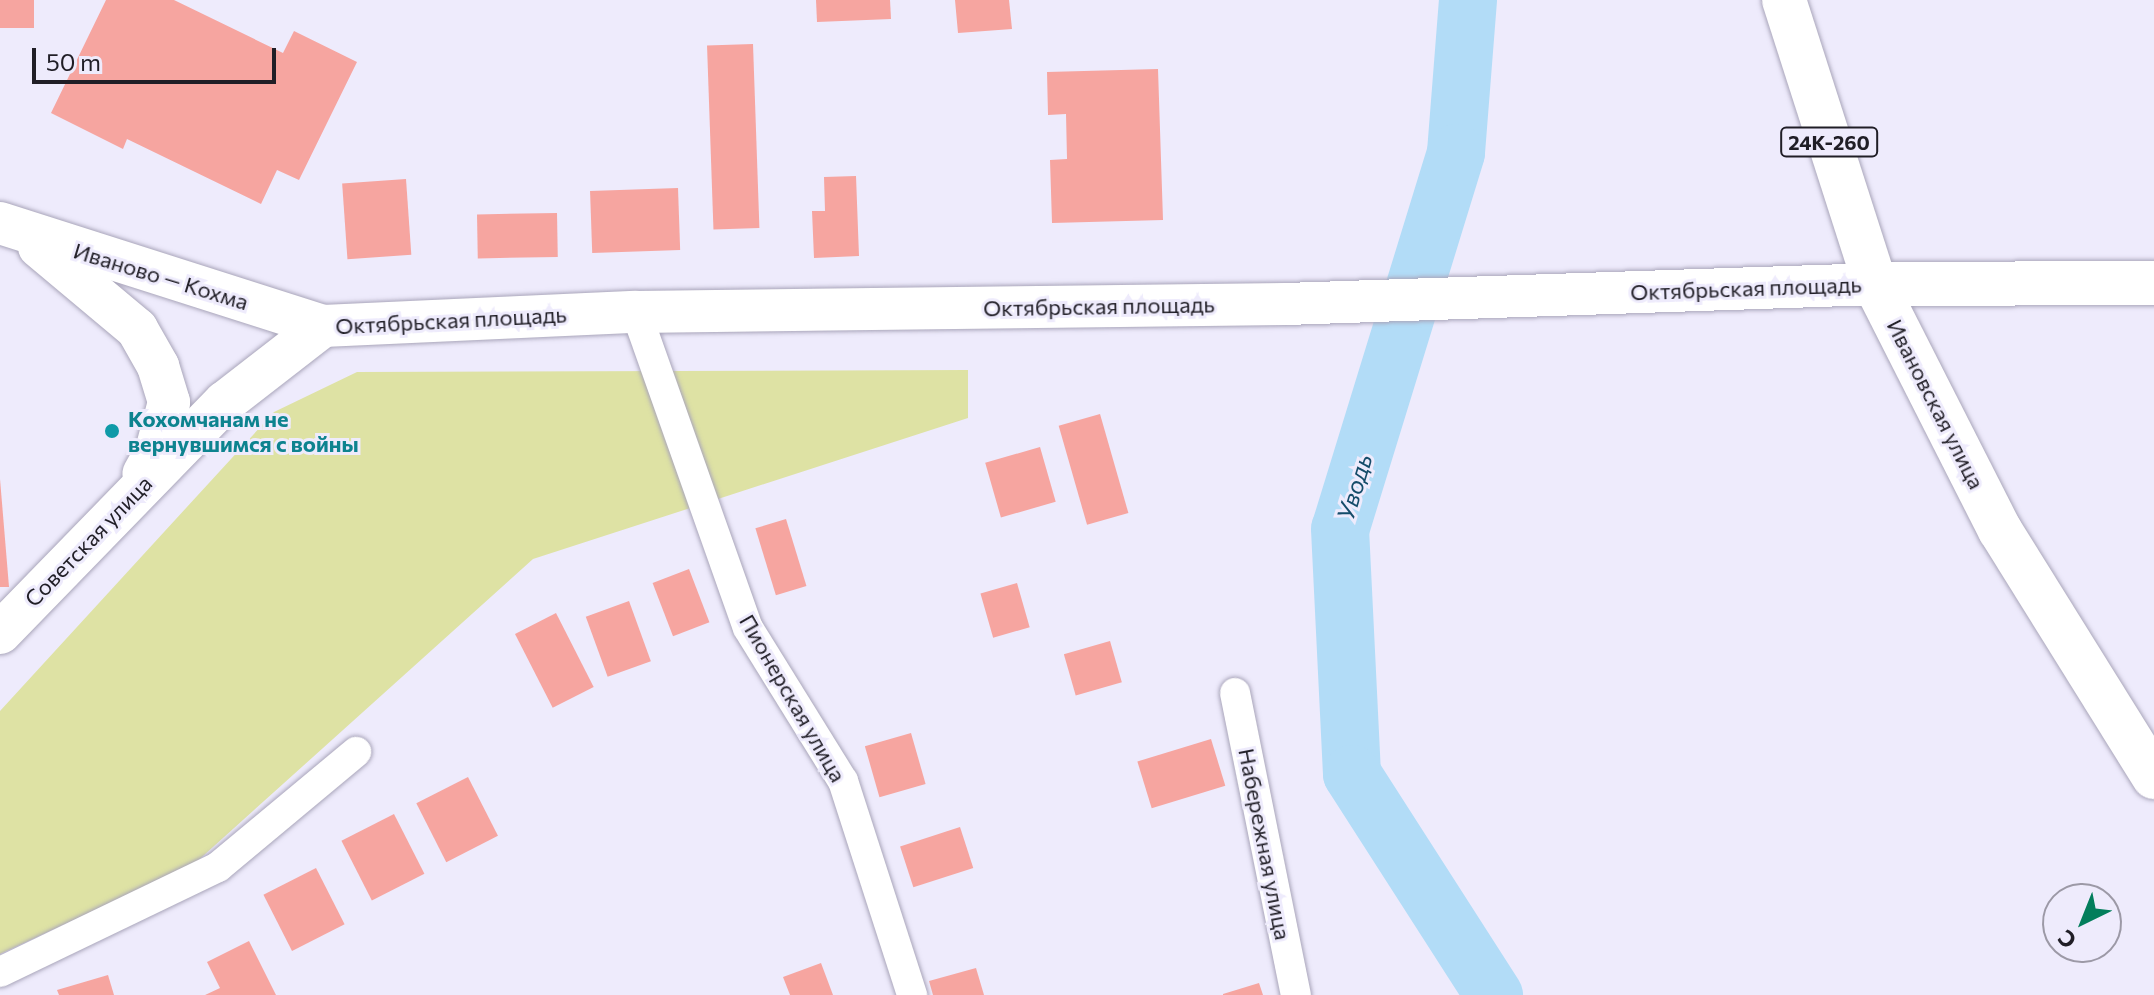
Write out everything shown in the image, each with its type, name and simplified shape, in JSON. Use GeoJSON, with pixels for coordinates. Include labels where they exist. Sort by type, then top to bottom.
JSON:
{"type":"FeatureCollection","features":[{"type":"Feature","properties":{"kind":"main road","name":"Ивановская улица"},"geometry":{"type":"LineString","coordinates":[[1784,0],[1875,284],[2000,530],[2154,777]]}},
{"type":"Feature","properties":{"kind":"main road"},"geometry":{"type":"LineString","coordinates":[[10,228],[137,329],[158,366],[169,402],[156,451],[130,496]]}},
{"type":"Feature","properties":{"kind":"main road","name":"Иваново — Кохма"},"geometry":{"type":"LineString","coordinates":[[10,228],[323,326]]}},
{"type":"Feature","properties":{"kind":"main road"},"geometry":{"type":"LineString","coordinates":[[1875,284],[2154,283]]}},
{"type":"Feature","properties":{"kind":"main road","name":"Октябрьская площадь"},"geometry":{"type":"LineString","coordinates":[[323,326],[636,312],[1286,304],[1875,284]]}},
{"type":"Feature","properties":{"kind":"main road","name":"Советская улица"},"geometry":{"type":"LineString","coordinates":[[0,633],[130,496],[264,367],[323,326]]}},
{"type":"Feature","properties":{"kind":"street","name":"Пионерская улица"},"geometry":{"type":"LineString","coordinates":[[636,312],[748,628],[843,781],[912,995]]}},
{"type":"Feature","properties":{"kind":"street","name":"Набережная улица"},"geometry":{"type":"LineString","coordinates":[[1235,693],[1296,995]]}},
{"type":"Feature","properties":{"kind":"street"},"geometry":{"type":"LineString","coordinates":[[8,978],[218,867],[356,752]]}},
{"type":"Feature","properties":{"kind":"green space"},"geometry":{"type":"Polygon","coordinates":[[[968,370],[968,418],[533,559],[193,865],[0,954],[0,711],[274,412],[357,372],[968,370]]]}},
{"type":"Feature","properties":{"kind":"building"},"geometry":{"type":"Polygon","coordinates":[[[0,0],[34,0],[34,28],[0,28],[0,0]]]}},
{"type":"Feature","properties":{"kind":"building"},"geometry":{"type":"Polygon","coordinates":[[[106,0],[174,0],[283,53],[294,31],[357,62],[299,180],[277,170],[261,204],[127,139],[123,149],[51,113],[106,0]]]}},
{"type":"Feature","properties":{"kind":"building"},"geometry":{"type":"Polygon","coordinates":[[[816,0],[890,0],[891,19],[817,22],[816,0]]]}},
{"type":"Feature","properties":{"kind":"building"},"geometry":{"type":"Polygon","coordinates":[[[955,0],[1009,0],[1012,29],[958,33],[955,0]]]}},
{"type":"Feature","properties":{"kind":"building"},"geometry":{"type":"Polygon","coordinates":[[[753,44],[759,228],[713,229],[707,46],[753,44]]]}},
{"type":"Feature","properties":{"kind":"building"},"geometry":{"type":"Polygon","coordinates":[[[1158,69],[1163,220],[1052,223],[1050,160],[1067,159],[1066,114],[1048,115],[1047,72],[1158,69]]]}},
{"type":"Feature","properties":{"kind":"building"},"geometry":{"type":"Polygon","coordinates":[[[856,176],[859,256],[814,258],[812,211],[825,211],[824,177],[856,176]]]}},
{"type":"Feature","properties":{"kind":"building"},"geometry":{"type":"Polygon","coordinates":[[[406,179],[411,255],[347,259],[342,183],[406,179]]]}},
{"type":"Feature","properties":{"kind":"building"},"geometry":{"type":"Polygon","coordinates":[[[678,188],[680,250],[592,253],[590,191],[678,188]]]}},
{"type":"Feature","properties":{"kind":"building"},"geometry":{"type":"Polygon","coordinates":[[[557,213],[558,257],[478,258],[477,214],[557,213]]]}},
{"type":"Feature","properties":{"kind":"building"},"geometry":{"type":"Polygon","coordinates":[[[1100,414],[1128,513],[1087,525],[1059,426],[1100,414]]]}},
{"type":"Feature","properties":{"kind":"building"},"geometry":{"type":"Polygon","coordinates":[[[1040,447],[1056,502],[1001,518],[985,463],[1040,447]]]}},
{"type":"Feature","properties":{"kind":"building"},"geometry":{"type":"Polygon","coordinates":[[[0,479],[9,587],[0,587],[0,479]]]}},
{"type":"Feature","properties":{"kind":"building"},"geometry":{"type":"Polygon","coordinates":[[[786,519],[806,586],[776,595],[755,528],[786,519]]]}},
{"type":"Feature","properties":{"kind":"building"},"geometry":{"type":"Polygon","coordinates":[[[689,569],[709,622],[673,636],[653,583],[689,569]]]}},
{"type":"Feature","properties":{"kind":"building"},"geometry":{"type":"Polygon","coordinates":[[[1017,583],[1030,627],[993,638],[980,593],[1017,583]]]}},
{"type":"Feature","properties":{"kind":"building"},"geometry":{"type":"Polygon","coordinates":[[[629,601],[651,661],[608,677],[586,617],[629,601]]]}},
{"type":"Feature","properties":{"kind":"building"},"geometry":{"type":"Polygon","coordinates":[[[556,613],[594,687],[553,708],[515,634],[556,613]]]}},
{"type":"Feature","properties":{"kind":"building"},"geometry":{"type":"Polygon","coordinates":[[[1110,641],[1122,682],[1076,696],[1064,654],[1110,641]]]}},
{"type":"Feature","properties":{"kind":"building"},"geometry":{"type":"Polygon","coordinates":[[[911,733],[926,784],[879,797],[865,746],[911,733]]]}},
{"type":"Feature","properties":{"kind":"building"},"geometry":{"type":"Polygon","coordinates":[[[1211,739],[1225,786],[1152,808],[1137,762],[1211,739]]]}},
{"type":"Feature","properties":{"kind":"building"},"geometry":{"type":"Polygon","coordinates":[[[468,777],[498,836],[446,862],[416,803],[468,777]]]}},
{"type":"Feature","properties":{"kind":"building"},"geometry":{"type":"Polygon","coordinates":[[[394,814],[424,874],[372,900],[341,841],[394,814]]]}},
{"type":"Feature","properties":{"kind":"building"},"geometry":{"type":"Polygon","coordinates":[[[960,827],[973,868],[913,887],[900,846],[960,827]]]}},
{"type":"Feature","properties":{"kind":"building"},"geometry":{"type":"Polygon","coordinates":[[[316,868],[345,924],[292,951],[263,895],[316,868]]]}},
{"type":"Feature","properties":{"kind":"building"},"geometry":{"type":"Polygon","coordinates":[[[249,941],[276,995],[205,995],[220,988],[207,962],[249,941]]]}},
{"type":"Feature","properties":{"kind":"building"},"geometry":{"type":"Polygon","coordinates":[[[821,963],[833,995],[790,995],[783,977],[821,963]]]}},
{"type":"Feature","properties":{"kind":"building"},"geometry":{"type":"Polygon","coordinates":[[[976,968],[984,995],[933,995],[929,981],[976,968]]]}},
{"type":"Feature","properties":{"kind":"building"},"geometry":{"type":"Polygon","coordinates":[[[108,975],[114,995],[59,995],[57,990],[108,975]]]}},
{"type":"Feature","properties":{"kind":"building"},"geometry":{"type":"Polygon","coordinates":[[[1259,983],[1263,995],[1223,995],[1223,994],[1259,983]]]}},
{"type":"Feature","properties":{"kind":"waterway","name":"Уводь"},"geometry":{"type":"LineString","coordinates":[[1468,0],[1456,153],[1340,529],[1352,774],[1494,995]]}},
{"type":"Feature","properties":{"kind":"place","name":"Кохомчанам не вернувшимся с войны"},"geometry":{"type":"Point","coordinates":[112,431]}}]}
